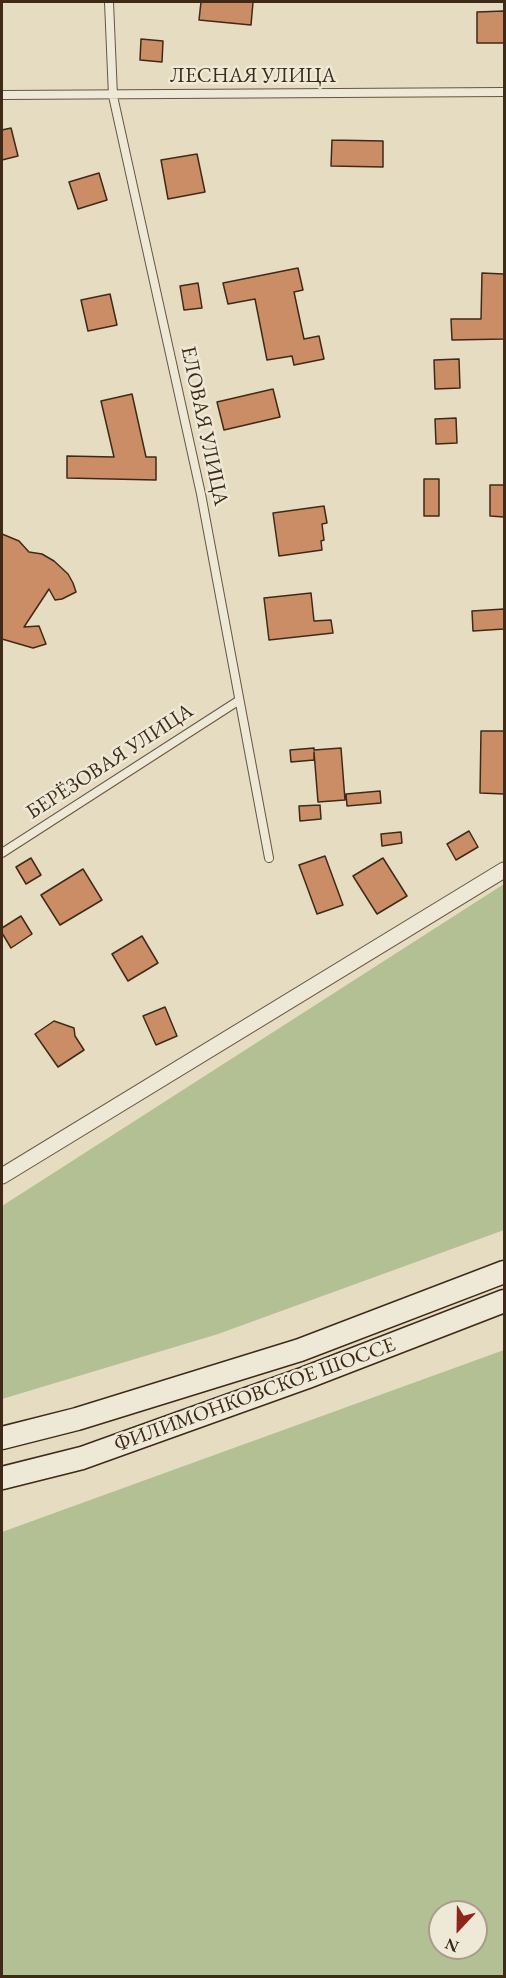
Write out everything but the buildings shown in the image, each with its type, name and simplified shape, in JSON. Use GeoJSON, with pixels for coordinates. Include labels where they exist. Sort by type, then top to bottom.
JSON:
{"type":"FeatureCollection","features":[{"type":"Feature","properties":{"kind":"main road","name":"ФИЛИМОНКОВСКОЕ ШОССЕ"},"geometry":{"type":"LineString","coordinates":[[2,1438],[77,1419],[300,1350],[504,1272]]}},
{"type":"Feature","properties":{"kind":"main road","name":"ФИЛИМОНКОВСКОЕ ШОССЕ"},"geometry":{"type":"LineString","coordinates":[[2,1478],[82,1458],[305,1378],[504,1300]]}},
{"type":"Feature","properties":{"kind":"street"},"geometry":{"type":"LineString","coordinates":[[2,1176],[504,870]]}},
{"type":"Feature","properties":{"kind":"lane","name":"ЕЛОВАЯ УЛИЦА"},"geometry":{"type":"LineString","coordinates":[[109,2],[113,96],[201,494],[269,858]]}},
{"type":"Feature","properties":{"kind":"lane","name":"ЛЕСНАЯ УЛИЦА"},"geometry":{"type":"LineString","coordinates":[[2,95],[504,92]]}},
{"type":"Feature","properties":{"kind":"lane","name":"БЕРЁЗОВАЯ УЛИЦА"},"geometry":{"type":"LineString","coordinates":[[2,853],[238,701]]}},
{"type":"Feature","properties":{"kind":"green space"},"geometry":{"type":"Polygon","coordinates":[[[504,884],[504,1230],[218,1334],[2,1399],[2,1206],[504,884]]]}},
{"type":"Feature","properties":{"kind":"green space"},"geometry":{"type":"Polygon","coordinates":[[[504,1350],[504,1976],[2,1976],[2,1532],[504,1350]]]}}]}
